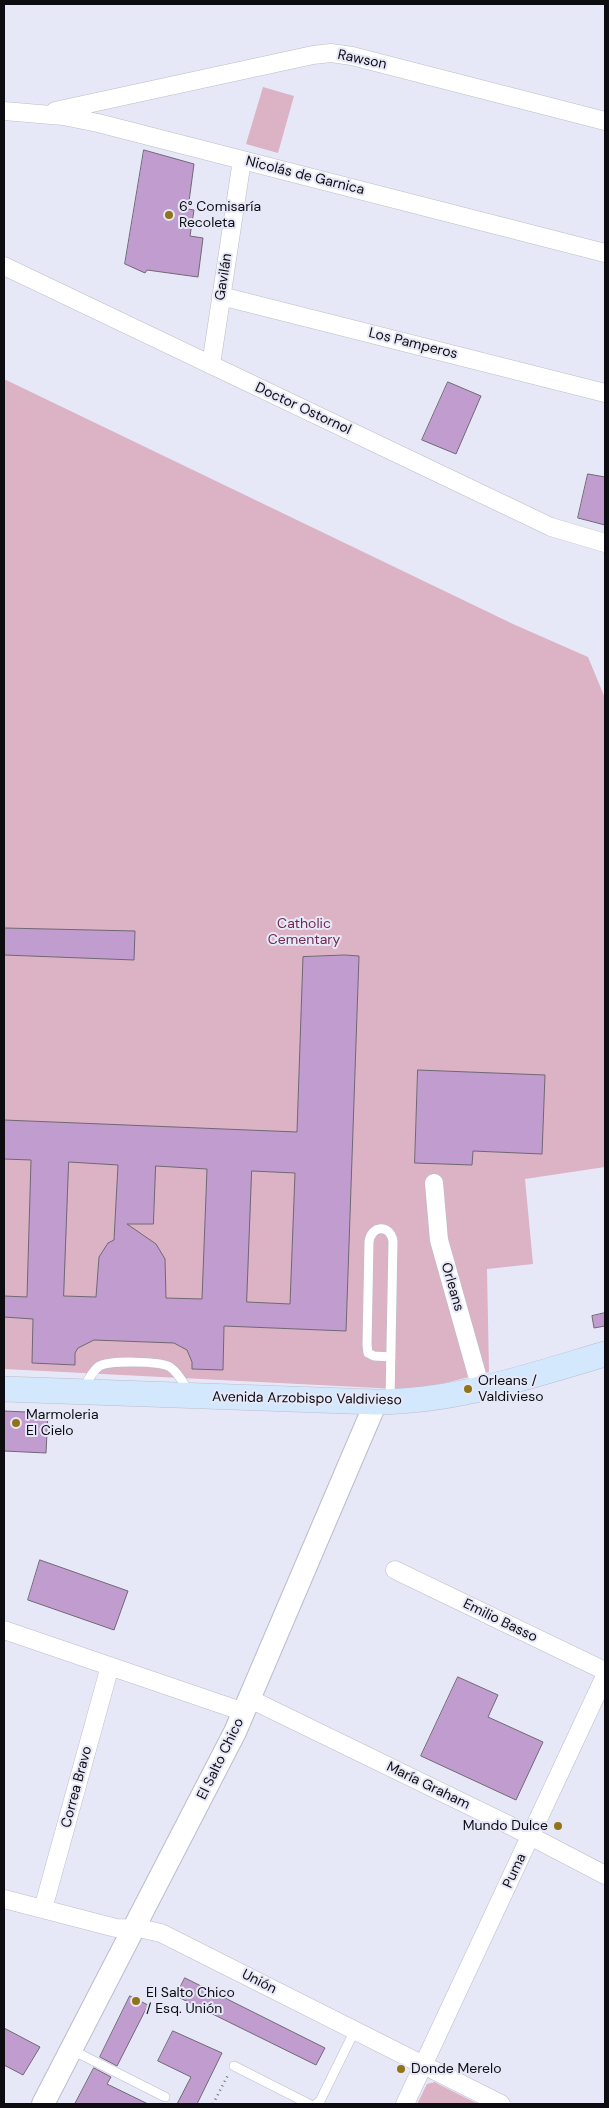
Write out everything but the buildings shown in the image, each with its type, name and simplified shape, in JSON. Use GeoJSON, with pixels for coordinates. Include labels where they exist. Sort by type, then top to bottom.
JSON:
{"type":"FeatureCollection","features":[{"type":"Feature","properties":{"kind":"main road","name":"Avenida Arzobispo Valdivieso"},"geometry":{"type":"LineString","coordinates":[[4,1389],[383,1402],[437,1398],[481,1390],[605,1354]]}},
{"type":"Feature","properties":{"kind":"street","name":"Rawson"},"geometry":{"type":"LineString","coordinates":[[44,113],[313,55],[330,53],[352,56],[605,121]]}},
{"type":"Feature","properties":{"kind":"street"},"geometry":{"type":"LineString","coordinates":[[115,128],[113,110],[117,98]]}},
{"type":"Feature","properties":{"kind":"street","name":"Nicolás de Garnica"},"geometry":{"type":"LineString","coordinates":[[4,111],[44,113],[76,118],[605,253]]}},
{"type":"Feature","properties":{"kind":"street","name":"Gavilán"},"geometry":{"type":"LineString","coordinates":[[211,365],[242,160]]}},
{"type":"Feature","properties":{"kind":"street","name":"Doctor Ostornol"},"geometry":{"type":"LineString","coordinates":[[4,266],[551,527],[605,543]]}},
{"type":"Feature","properties":{"kind":"street","name":"Los Pamperos"},"geometry":{"type":"LineString","coordinates":[[221,296],[605,393]]}},
{"type":"Feature","properties":{"kind":"street","name":"Orleans"},"geometry":{"type":"LineString","coordinates":[[434,1183],[439,1240],[481,1390]]}},
{"type":"Feature","properties":{"kind":"street","name":"El Salto Chico"},"geometry":{"type":"LineString","coordinates":[[43,2104],[135,1929],[247,1705],[383,1402]]}},
{"type":"Feature","properties":{"kind":"street","name":"Emilio Basso"},"geometry":{"type":"LineString","coordinates":[[395,1570],[605,1671]]}},
{"type":"Feature","properties":{"kind":"street","name":"María Graham"},"geometry":{"type":"LineString","coordinates":[[4,1630],[110,1666],[247,1705],[531,1836],[605,1874]]}},
{"type":"Feature","properties":{"kind":"street","name":"Correa Bravo"},"geometry":{"type":"LineString","coordinates":[[43,1909],[110,1666]]}},
{"type":"Feature","properties":{"kind":"street","name":"Puma"},"geometry":{"type":"LineString","coordinates":[[405,2104],[425,2066],[605,1676]]}},
{"type":"Feature","properties":{"kind":"street","name":"Unión"},"geometry":{"type":"LineString","coordinates":[[4,1899],[116,1928],[162,1932],[501,2104]]}},
{"type":"Feature","properties":{"kind":"lane"},"geometry":{"type":"LineString","coordinates":[[383,1402],[391,1357],[393,1241],[392,1234],[387,1229],[380,1228],[374,1230],[370,1235],[369,1242],[367,1345],[368,1353],[374,1356],[391,1357]]}},
{"type":"Feature","properties":{"kind":"lane"},"geometry":{"type":"LineString","coordinates":[[316,2104],[320,2101],[355,2030]]}},
{"type":"Feature","properties":{"kind":"lane"},"geometry":{"type":"LineString","coordinates":[[72,2050],[165,2098]]}},
{"type":"Feature","properties":{"kind":"lane"},"geometry":{"type":"LineString","coordinates":[[234,2066],[309,2104]]}},
{"type":"Feature","properties":{"kind":"path"},"geometry":{"type":"LineString","coordinates":[[213,2104],[230,2070],[234,2066]]}},
{"type":"Feature","properties":{"kind":"green space"},"geometry":{"type":"Polygon","coordinates":[[[263,87],[294,96],[278,153],[246,144],[263,87]]]}},
{"type":"Feature","properties":{"kind":"green space","name":"Catholic Cementary"},"geometry":{"type":"Polygon","coordinates":[[[4,379],[513,624],[588,657],[605,698],[605,1167],[525,1179],[533,1264],[487,1269],[489,1372],[417,1390],[4,1369],[4,379]]]}},
{"type":"Feature","properties":{"kind":"green space"},"geometry":{"type":"Polygon","coordinates":[[[435,2082],[478,2104],[417,2104],[427,2084],[435,2082]]]}},
{"type":"Feature","properties":{"kind":"place","name":"6° Comisaría Recoleta"},"geometry":{"type":"Point","coordinates":[169,215]}},
{"type":"Feature","properties":{"kind":"place","name":"Orleans / Valdivieso"},"geometry":{"type":"Point","coordinates":[468,1389]}},
{"type":"Feature","properties":{"kind":"place","name":"Marmoleria El Cielo"},"geometry":{"type":"Point","coordinates":[16,1423]}},
{"type":"Feature","properties":{"kind":"place","name":"Mundo Dulce"},"geometry":{"type":"Point","coordinates":[558,1826]}},
{"type":"Feature","properties":{"kind":"place","name":"El Salto Chico / Esq. Unión"},"geometry":{"type":"Point","coordinates":[136,2001]}},
{"type":"Feature","properties":{"kind":"place","name":"Donde Merelo"},"geometry":{"type":"Point","coordinates":[401,2069]}}]}
